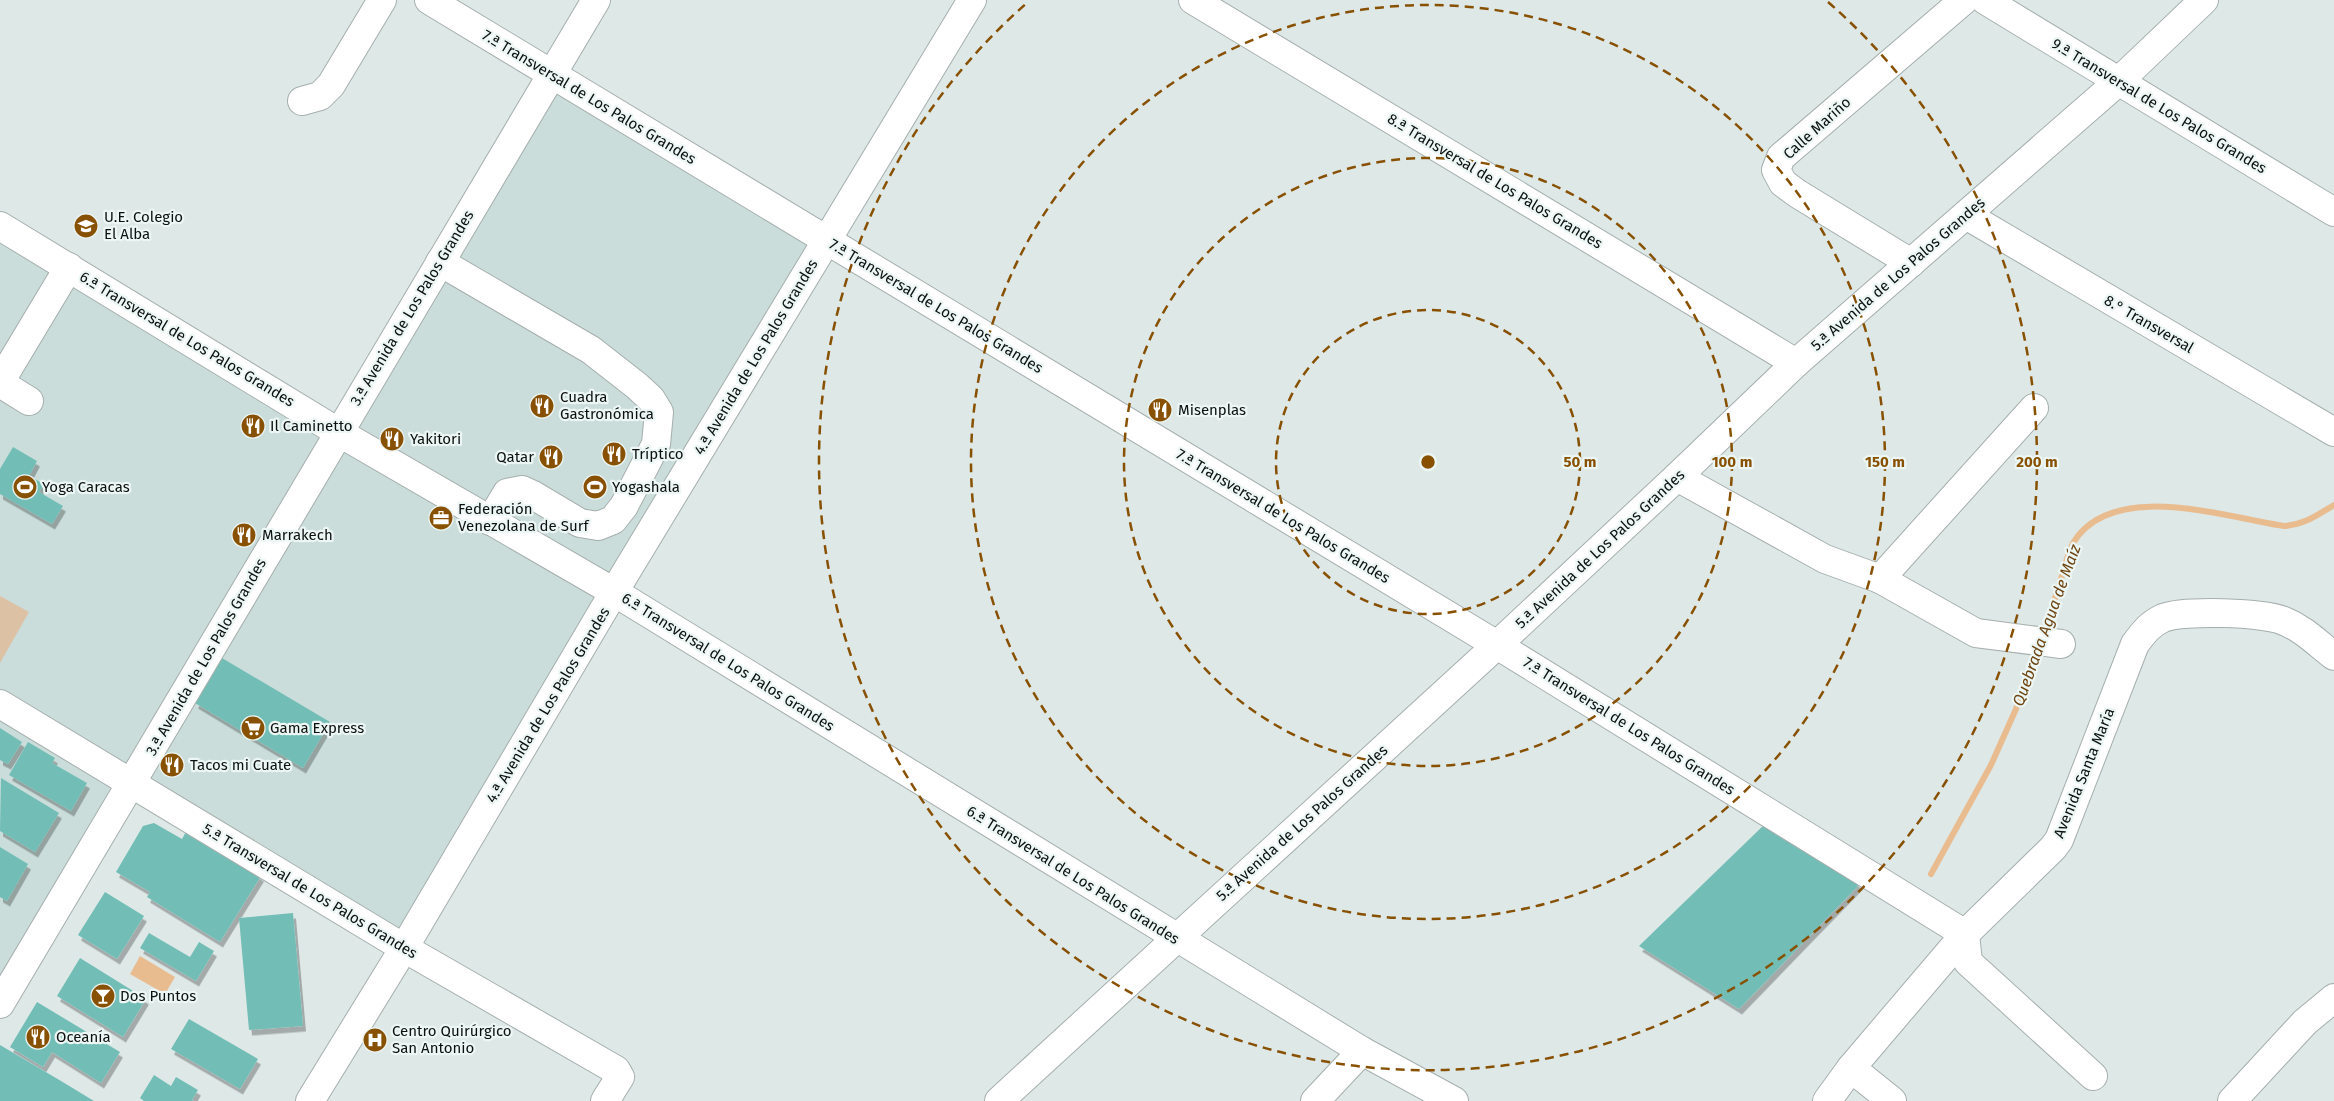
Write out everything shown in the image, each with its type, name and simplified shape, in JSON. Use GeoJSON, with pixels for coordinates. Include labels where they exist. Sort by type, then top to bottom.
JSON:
{"type":"FeatureCollection","features":[{"type":"Feature","properties":{"kind":"street"},"geometry":{"type":"LineString","coordinates":[[302,102],[320,96],[331,85],[382,0]]}},
{"type":"Feature","properties":{"kind":"street","name":"7.ª Transversal de Los Palos Grandes"},"geometry":{"type":"LineString","coordinates":[[429,0],[1497,645],[1965,934]]}},
{"type":"Feature","properties":{"kind":"street","name":"3.ª Avenida de Los Palos Grandes"},"geometry":{"type":"LineString","coordinates":[[0,1004],[550,74],[596,0]]}},
{"type":"Feature","properties":{"kind":"street","name":"4.ª Avenida de Los Palos Grandes"},"geometry":{"type":"LineString","coordinates":[[310,1101],[404,948],[614,592],[972,0]]}},
{"type":"Feature","properties":{"kind":"street","name":"8.ª Transversal de Los Palos Grandes"},"geometry":{"type":"LineString","coordinates":[[1193,0],[1796,363]]}},
{"type":"Feature","properties":{"kind":"street","name":"Calle Mariño"},"geometry":{"type":"LineString","coordinates":[[1911,263],[1798,194],[1783,183],[1776,170],[1781,157],[1964,0]]}},
{"type":"Feature","properties":{"kind":"street","name":"9.ª Transversal de Los Palos Grandes"},"geometry":{"type":"LineString","coordinates":[[1985,0],[2334,212]]}},
{"type":"Feature","properties":{"kind":"street","name":"5.ª Avenida de Los Palos Grandes"},"geometry":{"type":"LineString","coordinates":[[999,1101],[1497,645],[1796,363],[2119,81],[2204,0]]}},
{"type":"Feature","properties":{"kind":"street","name":"8.° Transversal"},"geometry":{"type":"LineString","coordinates":[[1966,215],[2334,432]]}},
{"type":"Feature","properties":{"kind":"street","name":"6.ª Transversal de Los Palos Grandes"},"geometry":{"type":"LineString","coordinates":[[0,226],[338,432],[614,592],[1362,1051],[1454,1101]]}},
{"type":"Feature","properties":{"kind":"street"},"geometry":{"type":"LineString","coordinates":[[440,262],[590,350],[638,386],[651,398],[659,412],[656,444],[624,506],[613,520],[598,526],[580,523],[533,494],[522,490],[507,493],[490,521]]}},
{"type":"Feature","properties":{"kind":"street"},"geometry":{"type":"LineString","coordinates":[[29,401],[0,383],[68,267]]}},
{"type":"Feature","properties":{"kind":"street"},"geometry":{"type":"LineString","coordinates":[[1880,579],[2034,408]]}},
{"type":"Feature","properties":{"kind":"street"},"geometry":{"type":"LineString","coordinates":[[1677,477],[1825,559],[1880,579],[1976,633],[2061,644]]}},
{"type":"Feature","properties":{"kind":"street","name":"Avenida Santa María"},"geometry":{"type":"LineString","coordinates":[[1827,1101],[1851,1068],[1965,934],[2059,840],[2132,650],[2147,627],[2164,618],[2182,613],[2259,614],[2282,620],[2304,630],[2334,656]]}},
{"type":"Feature","properties":{"kind":"street","name":"5.ª Transversal de Los Palos Grandes"},"geometry":{"type":"LineString","coordinates":[[0,704],[404,948],[616,1070],[620,1077],[605,1101]]}},
{"type":"Feature","properties":{"kind":"street"},"geometry":{"type":"LineString","coordinates":[[1965,934],[1968,962],[2094,1076]]}},
{"type":"Feature","properties":{"kind":"street"},"geometry":{"type":"LineString","coordinates":[[2232,1101],[2304,1022],[2334,998]]}},
{"type":"Feature","properties":{"kind":"street"},"geometry":{"type":"LineString","coordinates":[[1315,1101],[1362,1051]]}},
{"type":"Feature","properties":{"kind":"street"},"geometry":{"type":"LineString","coordinates":[[1851,1068],[1892,1101]]}},
{"type":"Feature","properties":{"kind":"shaded area"},"geometry":{"type":"Polygon","coordinates":[[[550,74],[827,241],[404,948],[132,784],[0,985],[0,236],[338,432],[550,74]]]}},
{"type":"Feature","properties":{"kind":"shaded area"},"geometry":{"type":"Polygon","coordinates":[[[0,596],[29,612],[0,663],[0,596]]]}},
{"type":"Feature","properties":{"kind":"shaded area"},"geometry":{"type":"Polygon","coordinates":[[[140,956],[175,977],[165,994],[130,974],[140,956]]]}},
{"type":"Feature","properties":{"kind":"building"},"geometry":{"type":"Polygon","coordinates":[[[13,447],[37,461],[29,476],[44,484],[39,492],[63,506],[52,524],[0,494],[0,469],[13,447]]]}},
{"type":"Feature","properties":{"kind":"building"},"geometry":{"type":"Polygon","coordinates":[[[222,658],[330,722],[303,768],[195,703],[222,658]]]}},
{"type":"Feature","properties":{"kind":"building"},"geometry":{"type":"Polygon","coordinates":[[[0,728],[22,742],[8,764],[0,760],[0,728]]]}},
{"type":"Feature","properties":{"kind":"building"},"geometry":{"type":"Polygon","coordinates":[[[28,742],[55,758],[52,763],[87,783],[71,811],[9,775],[28,742]]]}},
{"type":"Feature","properties":{"kind":"building"},"geometry":{"type":"Polygon","coordinates":[[[1,778],[59,813],[35,852],[0,831],[1,778]]]}},
{"type":"Feature","properties":{"kind":"building"},"geometry":{"type":"Polygon","coordinates":[[[154,823],[182,839],[187,830],[261,876],[220,942],[147,897],[150,892],[116,872],[143,826],[154,823]]]}},
{"type":"Feature","properties":{"kind":"building"},"geometry":{"type":"Polygon","coordinates":[[[1766,823],[1860,884],[1739,1009],[1639,946],[1766,823]]]}},
{"type":"Feature","properties":{"kind":"building"},"geometry":{"type":"Polygon","coordinates":[[[0,847],[28,864],[7,901],[0,897],[0,847]]]}},
{"type":"Feature","properties":{"kind":"building"},"geometry":{"type":"Polygon","coordinates":[[[105,892],[144,916],[117,959],[78,935],[105,892]]]}},
{"type":"Feature","properties":{"kind":"building"},"geometry":{"type":"Polygon","coordinates":[[[293,913],[303,1026],[249,1030],[239,918],[293,913]]]}},
{"type":"Feature","properties":{"kind":"building"},"geometry":{"type":"Polygon","coordinates":[[[149,933],[190,957],[199,942],[214,951],[196,981],[140,948],[149,933]]]}},
{"type":"Feature","properties":{"kind":"building"},"geometry":{"type":"Polygon","coordinates":[[[80,958],[146,999],[123,1037],[57,996],[80,958]]]}},
{"type":"Feature","properties":{"kind":"building"},"geometry":{"type":"Polygon","coordinates":[[[37,1002],[120,1052],[101,1083],[52,1052],[43,1067],[10,1047],[37,1002]]]}},
{"type":"Feature","properties":{"kind":"building"},"geometry":{"type":"Polygon","coordinates":[[[189,1019],[258,1059],[240,1089],[171,1049],[189,1019]]]}},
{"type":"Feature","properties":{"kind":"building"},"geometry":{"type":"Polygon","coordinates":[[[0,1045],[61,1081],[94,1101],[0,1101],[0,1045]]]}},
{"type":"Feature","properties":{"kind":"building"},"geometry":{"type":"Polygon","coordinates":[[[154,1075],[171,1086],[176,1077],[198,1090],[192,1100],[194,1101],[144,1101],[140,1098],[154,1075]]]}},
{"type":"Feature","properties":{"kind":"waterway","name":"Quebrada Agua de Maíz"},"geometry":{"type":"LineString","coordinates":[[2043,634],[2073,543],[2091,524],[2114,512],[2141,507],[2171,507],[2284,526],[2304,522],[2334,505]]}},
{"type":"Feature","properties":{"kind":"waterway","name":"Quebrada Agua de Maíz"},"geometry":{"type":"LineString","coordinates":[[1931,874],[1991,765],[2016,709],[2038,648]]}},
{"type":"Feature","properties":{"kind":"place","name":"U.E. Colegio El Alba"},"geometry":{"type":"Point","coordinates":[86,226]}},
{"type":"Feature","properties":{"kind":"place","name":"Cuadra Gastronómica"},"geometry":{"type":"Point","coordinates":[542,406]}},
{"type":"Feature","properties":{"kind":"place","name":"Misenplas"},"geometry":{"type":"Point","coordinates":[1160,410]}},
{"type":"Feature","properties":{"kind":"place","name":"Il Caminetto"},"geometry":{"type":"Point","coordinates":[253,426]}},
{"type":"Feature","properties":{"kind":"place","name":"Yakitori"},"geometry":{"type":"Point","coordinates":[392,439]}},
{"type":"Feature","properties":{"kind":"place","name":"Tríptico"},"geometry":{"type":"Point","coordinates":[614,454]}},
{"type":"Feature","properties":{"kind":"place","name":"Qatar"},"geometry":{"type":"Point","coordinates":[551,457]}},
{"type":"Feature","properties":{"kind":"place","name":"Yoga Caracas"},"geometry":{"type":"Point","coordinates":[25,487]}},
{"type":"Feature","properties":{"kind":"place","name":"Yogashala"},"geometry":{"type":"Point","coordinates":[595,487]}},
{"type":"Feature","properties":{"kind":"place","name":"Federación Venezolana de Surf"},"geometry":{"type":"Point","coordinates":[441,518]}},
{"type":"Feature","properties":{"kind":"place","name":"Marrakech"},"geometry":{"type":"Point","coordinates":[244,535]}},
{"type":"Feature","properties":{"kind":"place","name":"Gama Express"},"geometry":{"type":"Point","coordinates":[253,728]}},
{"type":"Feature","properties":{"kind":"place","name":"Tacos mi Cuate"},"geometry":{"type":"Point","coordinates":[172,765]}},
{"type":"Feature","properties":{"kind":"place","name":"Dos Puntos"},"geometry":{"type":"Point","coordinates":[103,996]}},
{"type":"Feature","properties":{"kind":"place","name":"Oceanía"},"geometry":{"type":"Point","coordinates":[38,1037]}},
{"type":"Feature","properties":{"kind":"place","name":"Centro Quirúrgico San Antonio"},"geometry":{"type":"Point","coordinates":[375,1040]}}]}
